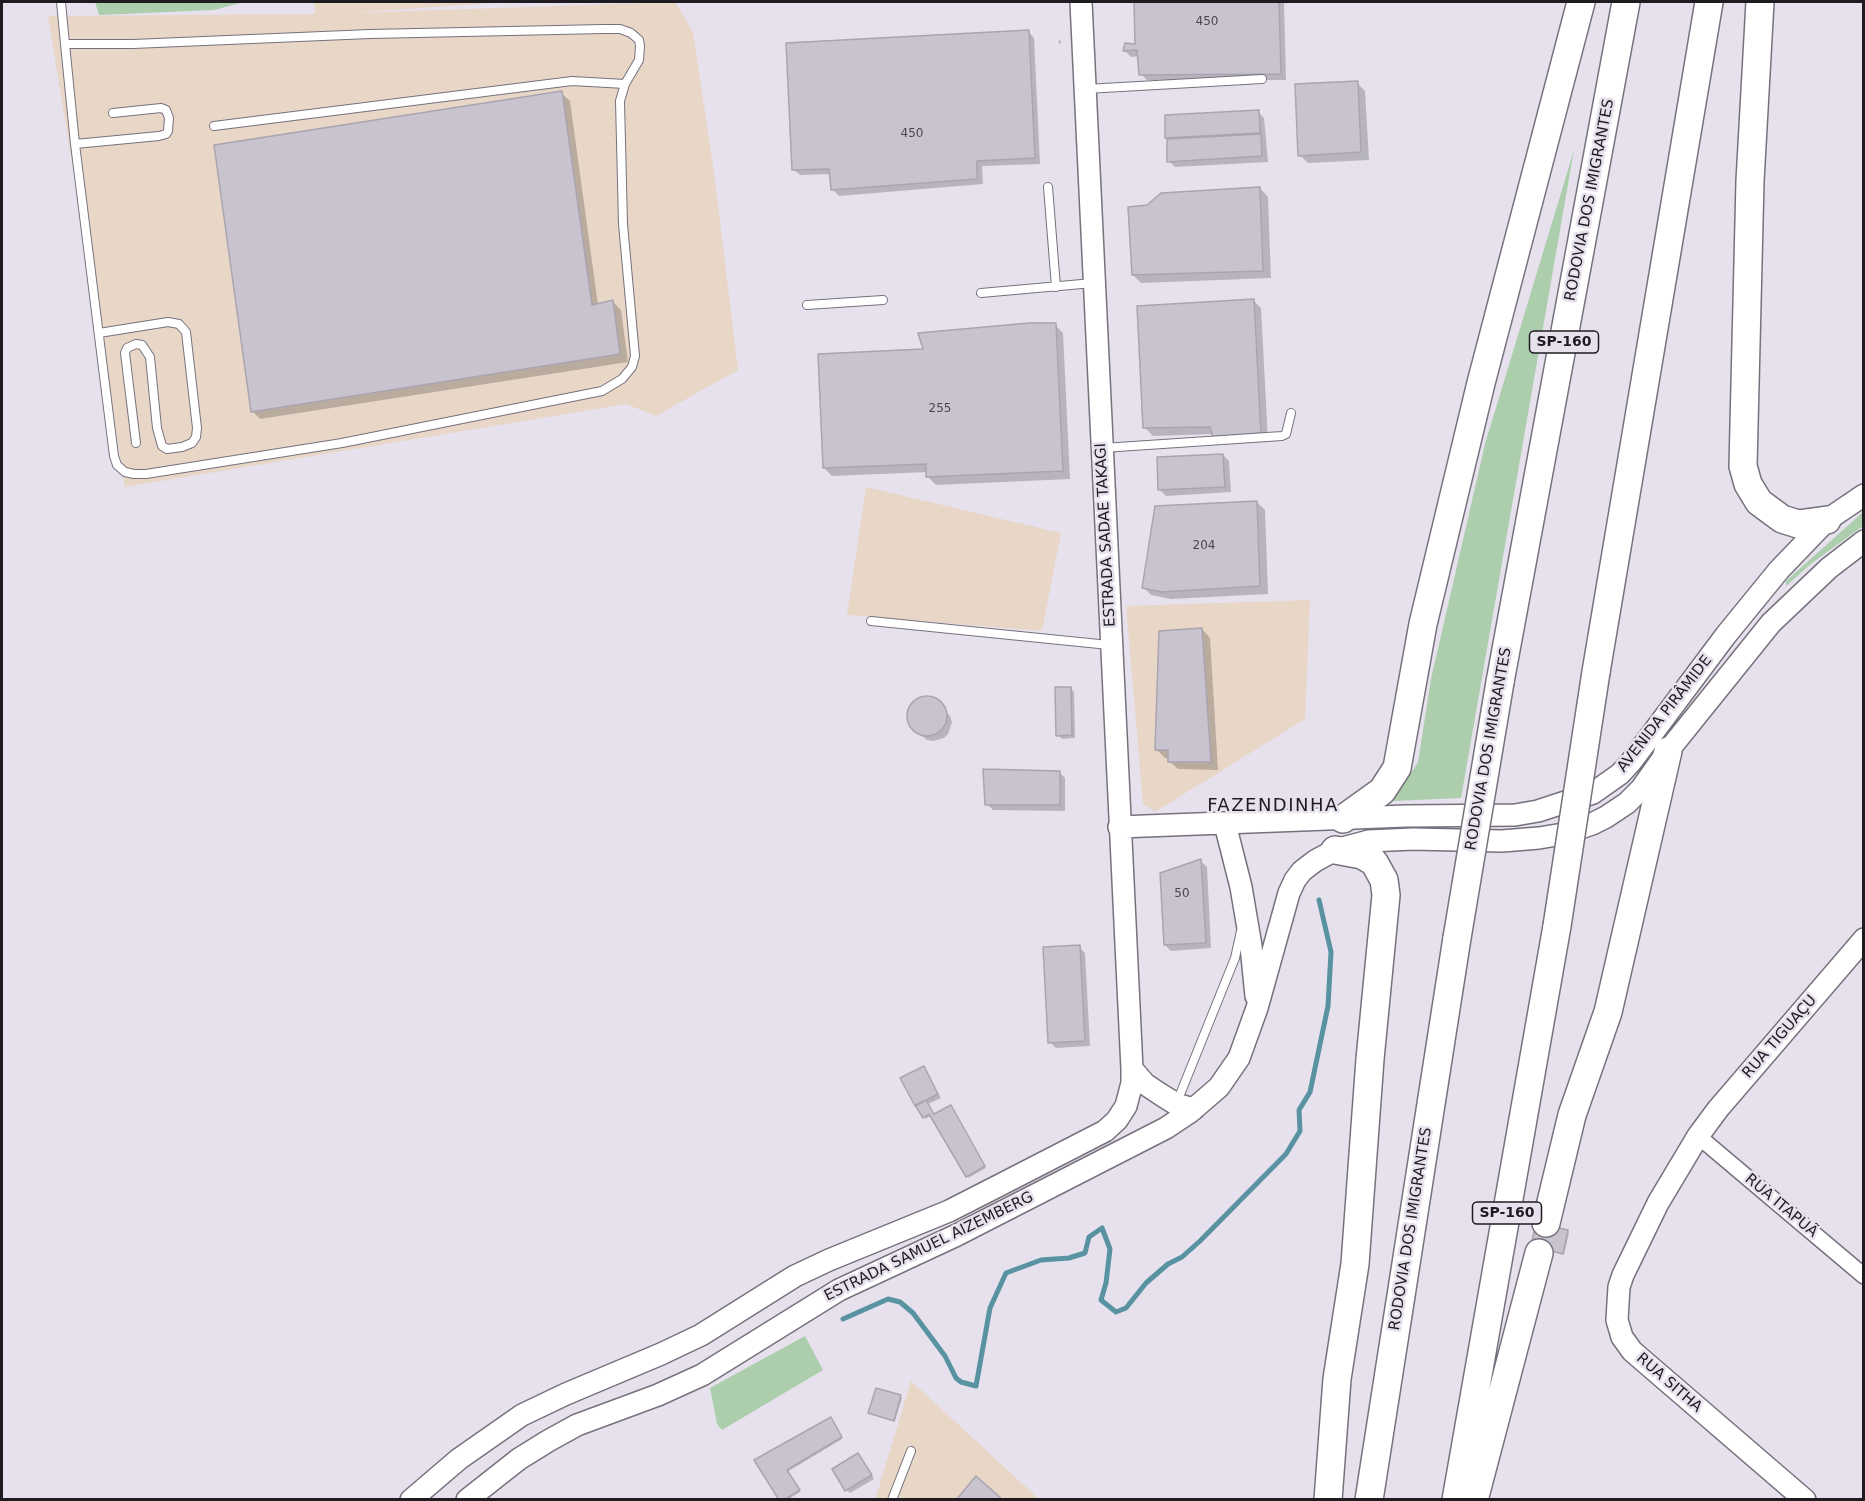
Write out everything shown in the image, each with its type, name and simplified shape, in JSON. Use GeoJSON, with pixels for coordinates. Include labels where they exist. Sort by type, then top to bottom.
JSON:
{"type":"FeatureCollection","features":[{"type":"Feature","properties":{"kind":"highway"},"geometry":{"type":"LineString","coordinates":[[1343,819],[1382,791],[1394,776],[1399,761],[1423,624],[1481,383],[1581,2]]}},
{"type":"Feature","properties":{"kind":"highway","name":"RODOVIA DOS IMIGRANTES"},"geometry":{"type":"LineString","coordinates":[[1369,1500],[1457,938],[1500,682],[1626,2]]}},
{"type":"Feature","properties":{"kind":"highway","name":"SP-160"},"geometry":{"type":"LineString","coordinates":[[1456,1500],[1557,926],[1596,672],[1709,2]]}},
{"type":"Feature","properties":{"kind":"highway"},"geometry":{"type":"LineString","coordinates":[[1760,2],[1750,181],[1743,466],[1748,484],[1759,502],[1782,519],[1798,524],[1827,520]]}},
{"type":"Feature","properties":{"kind":"highway"},"geometry":{"type":"LineString","coordinates":[[1546,1223],[1572,1115],[1608,1012],[1668,751]]}},
{"type":"Feature","properties":{"kind":"highway"},"geometry":{"type":"LineString","coordinates":[[1328,1500],[1337,1379],[1355,1264],[1370,1059],[1386,895],[1384,880],[1374,862],[1362,855],[1335,850]]}},
{"type":"Feature","properties":{"kind":"highway"},"geometry":{"type":"LineString","coordinates":[[1474,1500],[1539,1253]]}},
{"type":"Feature","properties":{"kind":"main road","name":"ESTRADA SADAE TAKAGI"},"geometry":{"type":"LineString","coordinates":[[1081,2],[1132,1069]]}},
{"type":"Feature","properties":{"kind":"main road","name":"AVENIDA PIRÂMIDE"},"geometry":{"type":"LineString","coordinates":[[1119,828],[1438,815],[1494,817],[1538,811],[1565,803],[1599,788],[1620,774],[1631,762],[1726,635],[1779,570],[1827,520],[1863,495]]}},
{"type":"Feature","properties":{"kind":"main road","name":"AVENIDA PIRÂMIDE"},"geometry":{"type":"LineString","coordinates":[[1286,904],[1295,880],[1302,871],[1335,850],[1352,844],[1389,839],[1502,841],[1539,838],[1563,834],[1592,824],[1621,807],[1641,789],[1668,751],[1771,622],[1828,568],[1863,541]]}},
{"type":"Feature","properties":{"kind":"main road"},"geometry":{"type":"LineString","coordinates":[[1225,824],[1245,910],[1257,1008]]}},
{"type":"Feature","properties":{"kind":"main road","name":"ESTRADA SAMUEL AIZEMBERG"},"geometry":{"type":"LineString","coordinates":[[467,1500],[519,1459],[577,1425],[658,1395],[702,1375],[839,1290],[957,1235],[1166,1128],[1185,1106],[1219,1087],[1239,1058],[1257,1008],[1286,904]]}},
{"type":"Feature","properties":{"kind":"main road","name":"RUA TIGUAÇU"},"geometry":{"type":"LineString","coordinates":[[1698,1136],[1718,1109],[1863,939]]}},
{"type":"Feature","properties":{"kind":"main road"},"geometry":{"type":"LineString","coordinates":[[1132,1069],[1145,1084],[1185,1106]]}},
{"type":"Feature","properties":{"kind":"main road","name":"ESTRADA SAMUEL AIZEMBERG"},"geometry":{"type":"LineString","coordinates":[[411,1500],[459,1459],[522,1415],[691,1340],[795,1276],[866,1244],[949,1211],[1106,1131],[1126,1106],[1132,1083],[1132,1069]]}},
{"type":"Feature","properties":{"kind":"main road","name":"RUA SITHA"},"geometry":{"type":"LineString","coordinates":[[1698,1136],[1658,1203],[1623,1275],[1619,1287],[1617,1320],[1622,1337],[1632,1352],[1805,1500]]}},
{"type":"Feature","properties":{"kind":"street","name":"RUA ITAPUÃ"},"geometry":{"type":"LineString","coordinates":[[1698,1136],[1863,1276]]}},
{"type":"Feature","properties":{"kind":"lane"},"geometry":{"type":"LineString","coordinates":[[61,2],[65,44],[75,144],[114,456],[117,465],[125,472],[134,474],[342,442],[602,391],[622,379],[632,367],[635,356],[622,224],[620,101],[625,84],[639,60],[639,40],[631,33],[620,29],[370,34],[133,44],[65,44]]}},
{"type":"Feature","properties":{"kind":"lane"},"geometry":{"type":"LineString","coordinates":[[1085,89],[1262,80]]}},
{"type":"Feature","properties":{"kind":"lane"},"geometry":{"type":"LineString","coordinates":[[214,126],[572,81],[625,84]]}},
{"type":"Feature","properties":{"kind":"lane"},"geometry":{"type":"LineString","coordinates":[[75,144],[159,136],[168,131],[169,118],[166,110],[161,108],[113,112]]}},
{"type":"Feature","properties":{"kind":"lane"},"geometry":{"type":"LineString","coordinates":[[1048,187],[1056,287]]}},
{"type":"Feature","properties":{"kind":"lane"},"geometry":{"type":"LineString","coordinates":[[981,293],[1094,283]]}},
{"type":"Feature","properties":{"kind":"lane"},"geometry":{"type":"LineString","coordinates":[[807,305],[883,300]]}},
{"type":"Feature","properties":{"kind":"lane"},"geometry":{"type":"LineString","coordinates":[[99,333],[168,322],[178,324],[186,332],[196,436],[192,443],[182,447],[167,449],[162,446],[150,357],[142,345],[136,344],[127,348],[125,353],[136,443]]}},
{"type":"Feature","properties":{"kind":"lane"},"geometry":{"type":"LineString","coordinates":[[1102,448],[1282,436],[1286,434],[1291,413]]}},
{"type":"Feature","properties":{"kind":"lane"},"geometry":{"type":"LineString","coordinates":[[871,621],[1111,645]]}},
{"type":"Feature","properties":{"kind":"lane"},"geometry":{"type":"LineString","coordinates":[[1185,1106],[1235,958],[1245,910]]}},
{"type":"Feature","properties":{"kind":"lane"},"geometry":{"type":"LineString","coordinates":[[892,1500],[911,1451]]}},
{"type":"Feature","properties":{"kind":"path"},"geometry":{"type":"LineString","coordinates":[[1059,42],[1065,41]]}},
{"type":"Feature","properties":{"kind":"shaded area"},"geometry":{"type":"Polygon","coordinates":[[[314,2],[509,2],[348,13],[675,2],[693,32],[714,172],[738,370],[656,416],[626,404],[125,487],[48,16],[315,14],[314,2]]]}},
{"type":"Feature","properties":{"kind":"shaded area"},"geometry":{"type":"Polygon","coordinates":[[[866,487],[1061,533],[1042,631],[847,615],[866,487]]]}},
{"type":"Feature","properties":{"kind":"shaded area"},"geometry":{"type":"Polygon","coordinates":[[[1310,600],[1305,719],[1155,812],[1143,804],[1126,606],[1310,600]]]}},
{"type":"Feature","properties":{"kind":"shaded area"},"geometry":{"type":"Polygon","coordinates":[[[911,1381],[1039,1499],[875,1500],[911,1381]]]}},
{"type":"Feature","properties":{"kind":"green space"},"geometry":{"type":"Polygon","coordinates":[[[95,2],[244,2],[214,10],[99,15],[95,2]]]}},
{"type":"Feature","properties":{"kind":"green space"},"geometry":{"type":"Polygon","coordinates":[[[1574,150],[1461,798],[1393,801],[1418,762],[1431,679],[1485,444],[1574,150]]]}},
{"type":"Feature","properties":{"kind":"green space"},"geometry":{"type":"Polygon","coordinates":[[[1863,512],[1863,526],[1812,563],[1786,586],[1786,581],[1863,512]]]}},
{"type":"Feature","properties":{"kind":"green space"},"geometry":{"type":"Polygon","coordinates":[[[805,1336],[823,1370],[722,1430],[717,1424],[710,1388],[805,1336]]]}},
{"type":"Feature","properties":{"kind":"building"},"geometry":{"type":"Polygon","coordinates":[[[1134,2],[1279,2],[1281,74],[1139,75],[1137,50],[1123,51],[1125,43],[1135,44],[1134,2]]]}},
{"type":"Feature","properties":{"kind":"building"},"geometry":{"type":"Polygon","coordinates":[[[1029,30],[1035,158],[977,161],[977,179],[831,190],[829,169],[792,170],[786,43],[1029,30]]]}},
{"type":"Feature","properties":{"kind":"building"},"geometry":{"type":"Polygon","coordinates":[[[1358,81],[1361,152],[1298,156],[1295,84],[1358,81]]]}},
{"type":"Feature","properties":{"kind":"building"},"geometry":{"type":"Polygon","coordinates":[[[562,91],[592,305],[613,300],[620,354],[251,412],[214,145],[562,91]]]}},
{"type":"Feature","properties":{"kind":"building"},"geometry":{"type":"Polygon","coordinates":[[[1259,110],[1260,133],[1165,138],[1165,115],[1259,110]]]}},
{"type":"Feature","properties":{"kind":"building"},"geometry":{"type":"Polygon","coordinates":[[[1261,134],[1262,156],[1167,162],[1167,139],[1261,134]]]}},
{"type":"Feature","properties":{"kind":"building"},"geometry":{"type":"Polygon","coordinates":[[[1260,187],[1263,271],[1132,275],[1128,207],[1147,205],[1161,193],[1260,187]]]}},
{"type":"Feature","properties":{"kind":"building"},"geometry":{"type":"Polygon","coordinates":[[[1254,299],[1261,433],[1213,437],[1210,427],[1143,428],[1137,306],[1254,299]]]}},
{"type":"Feature","properties":{"kind":"building"},"geometry":{"type":"Polygon","coordinates":[[[1029,323],[1056,323],[1063,471],[926,477],[926,464],[823,468],[818,354],[923,349],[918,333],[1029,323]]]}},
{"type":"Feature","properties":{"kind":"building"},"geometry":{"type":"Polygon","coordinates":[[[1223,454],[1225,487],[1158,490],[1157,457],[1223,454]]]}},
{"type":"Feature","properties":{"kind":"building"},"geometry":{"type":"Polygon","coordinates":[[[1257,501],[1260,586],[1162,592],[1142,588],[1155,506],[1257,501]]]}},
{"type":"Feature","properties":{"kind":"building"},"geometry":{"type":"Polygon","coordinates":[[[1202,628],[1211,762],[1168,762],[1168,750],[1155,750],[1159,631],[1202,628]]]}},
{"type":"Feature","properties":{"kind":"building"},"geometry":{"type":"Polygon","coordinates":[[[1055,687],[1071,687],[1072,735],[1056,736],[1055,687]]]}},
{"type":"Feature","properties":{"kind":"building"},"geometry":{"type":"Polygon","coordinates":[[[927,696],[941,702],[947,716],[941,730],[927,736],[913,730],[907,716],[913,702],[927,696]]]}},
{"type":"Feature","properties":{"kind":"building"},"geometry":{"type":"Polygon","coordinates":[[[983,769],[1060,771],[1060,805],[985,805],[983,769]]]}},
{"type":"Feature","properties":{"kind":"building"},"geometry":{"type":"Polygon","coordinates":[[[1201,859],[1206,943],[1164,945],[1160,873],[1201,859]]]}},
{"type":"Feature","properties":{"kind":"building"},"geometry":{"type":"Polygon","coordinates":[[[1080,945],[1085,1041],[1048,1043],[1043,947],[1080,945]]]}},
{"type":"Feature","properties":{"kind":"building"},"geometry":{"type":"Polygon","coordinates":[[[924,1066],[938,1094],[915,1106],[900,1078],[924,1066]]]}},
{"type":"Feature","properties":{"kind":"building"},"geometry":{"type":"Polygon","coordinates":[[[926,1100],[934,1114],[951,1105],[985,1166],[966,1177],[929,1114],[923,1118],[915,1105],[926,1100]]]}},
{"type":"Feature","properties":{"kind":"building"},"geometry":{"type":"Polygon","coordinates":[[[1536,1223],[1568,1230],[1563,1254],[1531,1246],[1536,1223]]]}},
{"type":"Feature","properties":{"kind":"building"},"geometry":{"type":"Polygon","coordinates":[[[876,1388],[901,1395],[894,1421],[868,1413],[876,1388]]]}},
{"type":"Feature","properties":{"kind":"building"},"geometry":{"type":"Polygon","coordinates":[[[831,1417],[842,1437],[787,1470],[800,1490],[784,1500],[779,1500],[754,1460],[831,1417]]]}},
{"type":"Feature","properties":{"kind":"building"},"geometry":{"type":"Polygon","coordinates":[[[858,1453],[872,1475],[845,1491],[832,1469],[858,1453]]]}},
{"type":"Feature","properties":{"kind":"building"},"geometry":{"type":"Polygon","coordinates":[[[976,1476],[1003,1500],[956,1500],[976,1476]]]}},
{"type":"Feature","properties":{"kind":"waterway"},"geometry":{"type":"LineString","coordinates":[[843,1319],[888,1299],[900,1302],[913,1313],[945,1356],[956,1378],[961,1382],[976,1386],[990,1308],[1006,1273],[1041,1260],[1069,1258],[1085,1253],[1089,1237],[1102,1228],[1110,1249],[1106,1283],[1101,1300],[1116,1312],[1126,1308],[1146,1283],[1200,1241],[1286,1154],[1300,1131],[1299,1110],[1310,1092],[1328,1006],[1331,952],[1319,900]]}},
{"type":"Feature","properties":{"kind":"district","name":"FAZENDINHA"},"geometry":{"type":"Point","coordinates":[1273,806]}}]}
